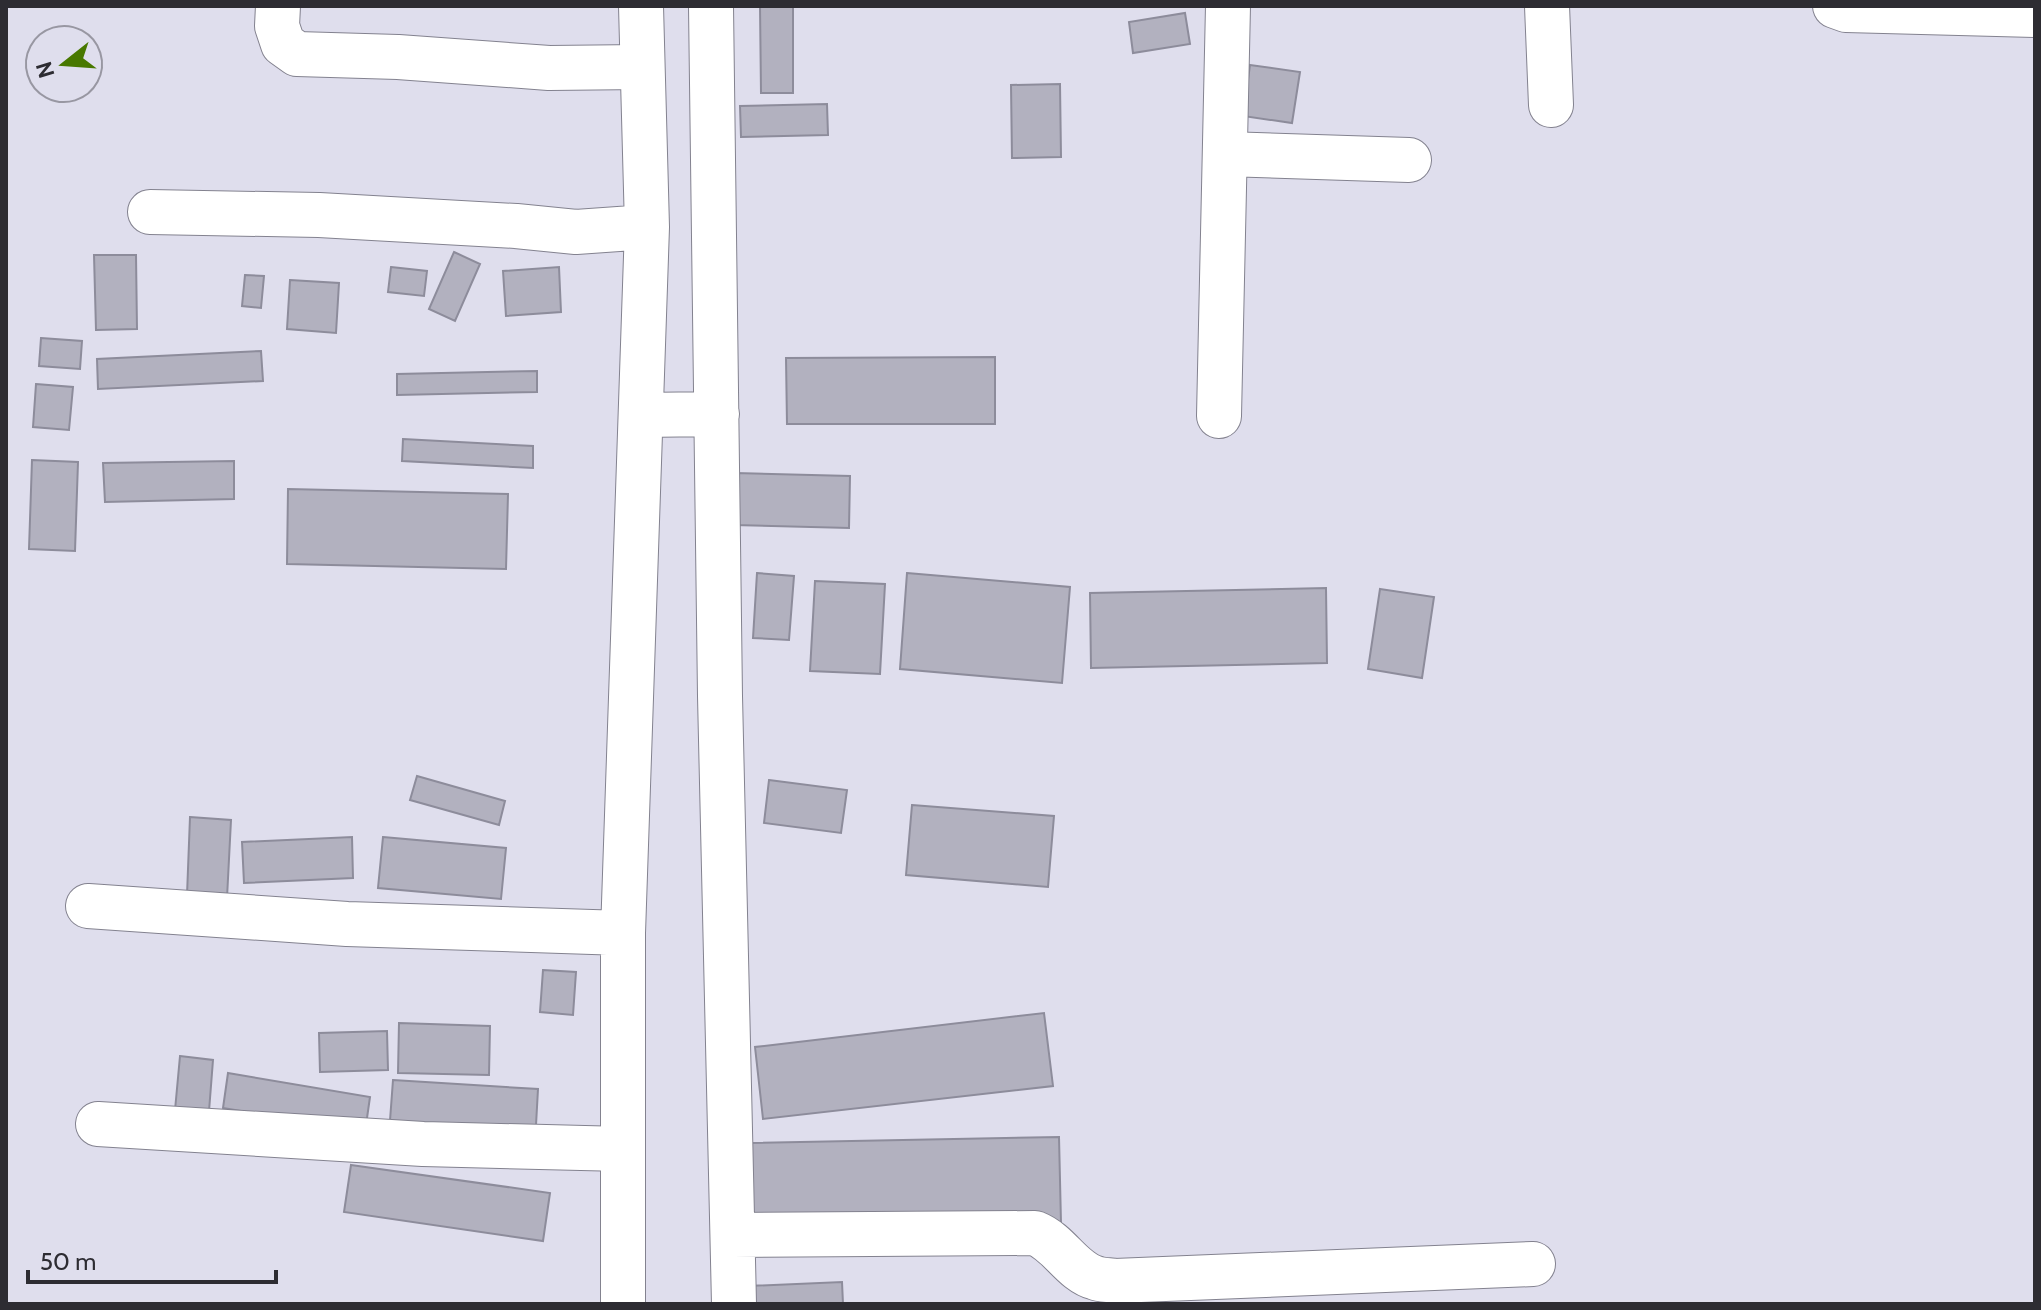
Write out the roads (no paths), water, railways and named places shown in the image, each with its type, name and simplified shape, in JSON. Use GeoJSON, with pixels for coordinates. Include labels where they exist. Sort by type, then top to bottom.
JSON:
{"type":"FeatureCollection","features":[{"type":"Feature","properties":{"kind":"street"},"geometry":{"type":"LineString","coordinates":[[278,6],[277,26],[283,44],[297,54],[398,57],[549,68],[629,67]]}},
{"type":"Feature","properties":{"kind":"street"},"geometry":{"type":"LineString","coordinates":[[623,1304],[623,933],[641,415],[639,228],[629,67],[641,6]]}},
{"type":"Feature","properties":{"kind":"street"},"geometry":{"type":"LineString","coordinates":[[711,6],[720,696],[734,1304]]}},
{"type":"Feature","properties":{"kind":"street"},"geometry":{"type":"LineString","coordinates":[[1219,416],[1228,6]]}},
{"type":"Feature","properties":{"kind":"street"},"geometry":{"type":"LineString","coordinates":[[1547,6],[1551,105]]}},
{"type":"Feature","properties":{"kind":"street"},"geometry":{"type":"LineString","coordinates":[[1835,6],[1846,10],[2035,15]]}},
{"type":"Feature","properties":{"kind":"street"},"geometry":{"type":"LineString","coordinates":[[1225,154],[1409,160]]}},
{"type":"Feature","properties":{"kind":"street"},"geometry":{"type":"LineString","coordinates":[[150,212],[319,215],[576,232],[639,228]]}},
{"type":"Feature","properties":{"kind":"street"},"geometry":{"type":"LineString","coordinates":[[641,415],[717,414]]}},
{"type":"Feature","properties":{"kind":"street"},"geometry":{"type":"LineString","coordinates":[[88,906],[347,924],[623,933]]}},
{"type":"Feature","properties":{"kind":"street"},"geometry":{"type":"LineString","coordinates":[[98,1124],[423,1144],[623,1149]]}},
{"type":"Feature","properties":{"kind":"street"},"geometry":{"type":"LineString","coordinates":[[733,1235],[1035,1233],[1050,1239],[1093,1278],[1115,1281],[1533,1264]]}}]}
